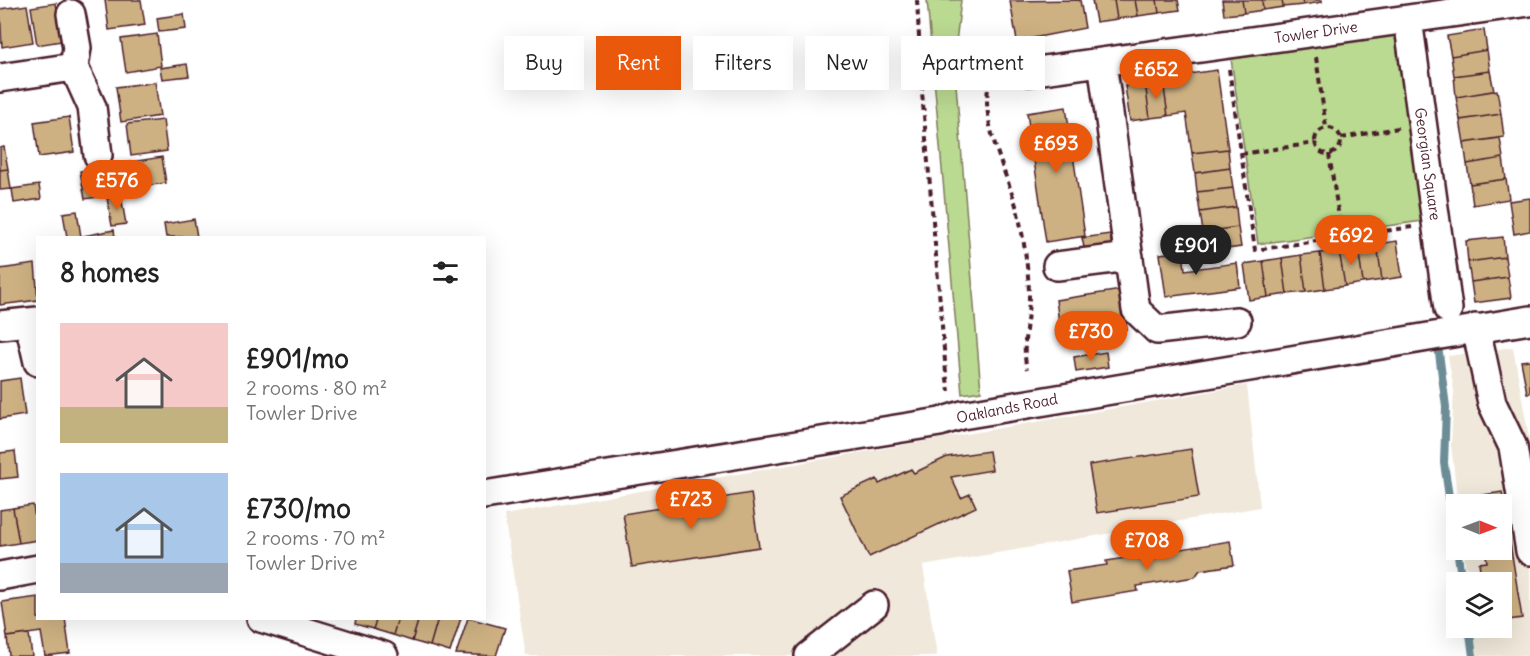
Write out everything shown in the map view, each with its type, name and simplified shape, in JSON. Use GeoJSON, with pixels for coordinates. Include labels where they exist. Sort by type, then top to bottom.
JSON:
{"type":"FeatureCollection","features":[{"type":"Feature","properties":{"kind":"street","name":"Towler Drive"},"geometry":{"type":"LineString","coordinates":[[1045,70],[1312,32],[1399,13],[1527,2]]}},
{"type":"Feature","properties":{"kind":"street","name":"Georgian Square"},"geometry":{"type":"LineString","coordinates":[[1399,13],[1422,124],[1448,309]]}},
{"type":"Feature","properties":{"kind":"street"},"geometry":{"type":"LineString","coordinates":[[71,14],[76,48],[74,67],[92,107],[98,155]]}},
{"type":"Feature","properties":{"kind":"street"},"geometry":{"type":"LineString","coordinates":[[1102,62],[1136,310],[1157,330],[1237,321]]}},
{"type":"Feature","properties":{"kind":"street"},"geometry":{"type":"LineString","coordinates":[[0,78],[74,67]]}},
{"type":"Feature","properties":{"kind":"street"},"geometry":{"type":"LineString","coordinates":[[1057,266],[1129,257]]}},
{"type":"Feature","properties":{"kind":"street","name":"Oaklands Road"},"geometry":{"type":"LineString","coordinates":[[486,495],[940,422],[962,415],[1405,339],[1530,320]]}},
{"type":"Feature","properties":{"kind":"street"},"geometry":{"type":"LineString","coordinates":[[0,325],[33,322],[36,346]]}},
{"type":"Feature","properties":{"kind":"street"},"geometry":{"type":"LineString","coordinates":[[1476,328],[1492,403],[1513,447],[1530,550]]}},
{"type":"Feature","properties":{"kind":"street"},"geometry":{"type":"LineString","coordinates":[[0,576],[36,569]]}},
{"type":"Feature","properties":{"kind":"street"},"geometry":{"type":"LineString","coordinates":[[809,656],[874,605]]}},
{"type":"Feature","properties":{"kind":"street"},"geometry":{"type":"LineString","coordinates":[[267,620],[384,656]]}},
{"type":"Feature","properties":{"kind":"path"},"geometry":{"type":"LineString","coordinates":[[917,0],[922,92],[946,373],[948,390],[962,415]]}},
{"type":"Feature","properties":{"kind":"path"},"geometry":{"type":"LineString","coordinates":[[1312,32],[1326,128]]}},
{"type":"Feature","properties":{"kind":"path"},"geometry":{"type":"LineString","coordinates":[[1224,45],[1255,250],[1436,223]]}},
{"type":"Feature","properties":{"kind":"path"},"geometry":{"type":"LineString","coordinates":[[989,90],[987,102],[992,131],[1018,211],[1029,296],[1025,346],[1027,369]]}},
{"type":"Feature","properties":{"kind":"path"},"geometry":{"type":"LineString","coordinates":[[1341,138],[1422,124]]}},
{"type":"Feature","properties":{"kind":"path"},"geometry":{"type":"LineString","coordinates":[[1326,128],[1337,130],[1341,138],[1340,147],[1329,154],[1321,152],[1315,143],[1317,133],[1326,128]]}},
{"type":"Feature","properties":{"kind":"path"},"geometry":{"type":"LineString","coordinates":[[1241,154],[1315,143]]}},
{"type":"Feature","properties":{"kind":"path"},"geometry":{"type":"LineString","coordinates":[[1329,154],[1342,237]]}},
{"type":"Feature","properties":{"kind":"shaded area"},"geometry":{"type":"Polygon","coordinates":[[[1513,347],[1530,444],[1530,656],[1476,656],[1474,638],[1512,638],[1512,572],[1466,572],[1465,560],[1512,560],[1512,494],[1457,494],[1451,445],[1454,391],[1448,356],[1513,347]]]}},
{"type":"Feature","properties":{"kind":"shaded area"},"geometry":{"type":"Polygon","coordinates":[[[1247,385],[1260,507],[923,566],[937,656],[526,656],[504,515],[1247,385]]]}},
{"type":"Feature","properties":{"kind":"green space"},"geometry":{"type":"Polygon","coordinates":[[[927,0],[961,0],[957,36],[930,36],[927,0]]]}},
{"type":"Feature","properties":{"kind":"green space"},"geometry":{"type":"Polygon","coordinates":[[[1395,35],[1422,221],[1258,244],[1231,59],[1395,35]]]}},
{"type":"Feature","properties":{"kind":"green space"},"geometry":{"type":"Polygon","coordinates":[[[935,90],[956,90],[981,391],[962,394],[935,90]]]}},
{"type":"Feature","properties":{"kind":"building"},"geometry":{"type":"Polygon","coordinates":[[[105,0],[141,0],[145,25],[109,30],[105,0]]]}},
{"type":"Feature","properties":{"kind":"building"},"geometry":{"type":"Polygon","coordinates":[[[1080,0],[1085,28],[1043,36],[1016,36],[1010,1],[1080,0]]]}},
{"type":"Feature","properties":{"kind":"building"},"geometry":{"type":"Polygon","coordinates":[[[1092,0],[1114,0],[1117,19],[1096,22],[1092,0]]]}},
{"type":"Feature","properties":{"kind":"building"},"geometry":{"type":"Polygon","coordinates":[[[1114,0],[1135,0],[1138,16],[1117,19],[1114,0]]]}},
{"type":"Feature","properties":{"kind":"building"},"geometry":{"type":"Polygon","coordinates":[[[1135,0],[1157,0],[1159,13],[1138,16],[1135,0]]]}},
{"type":"Feature","properties":{"kind":"building"},"geometry":{"type":"Polygon","coordinates":[[[1157,0],[1178,0],[1180,10],[1159,13],[1157,0]]]}},
{"type":"Feature","properties":{"kind":"building"},"geometry":{"type":"Polygon","coordinates":[[[1222,0],[1242,0],[1244,13],[1224,15],[1222,0]]]}},
{"type":"Feature","properties":{"kind":"building"},"geometry":{"type":"Polygon","coordinates":[[[1242,0],[1262,0],[1263,10],[1244,13],[1242,0]]]}},
{"type":"Feature","properties":{"kind":"building"},"geometry":{"type":"Polygon","coordinates":[[[1262,0],[1282,0],[1283,7],[1263,10],[1262,0]]]}},
{"type":"Feature","properties":{"kind":"building"},"geometry":{"type":"Polygon","coordinates":[[[1282,0],[1302,0],[1303,5],[1283,7],[1282,0]]]}},
{"type":"Feature","properties":{"kind":"building"},"geometry":{"type":"Polygon","coordinates":[[[1302,0],[1322,0],[1322,2],[1303,5],[1302,0]]]}},
{"type":"Feature","properties":{"kind":"building"},"geometry":{"type":"Polygon","coordinates":[[[56,3],[62,41],[37,45],[31,7],[56,3]]]}},
{"type":"Feature","properties":{"kind":"building"},"geometry":{"type":"Polygon","coordinates":[[[27,5],[33,42],[2,47],[0,9],[27,5]]]}},
{"type":"Feature","properties":{"kind":"building"},"geometry":{"type":"Polygon","coordinates":[[[184,14],[186,29],[159,32],[157,18],[184,14]]]}},
{"type":"Feature","properties":{"kind":"building"},"geometry":{"type":"Polygon","coordinates":[[[1484,30],[1487,50],[1451,56],[1447,36],[1484,30]]]}},
{"type":"Feature","properties":{"kind":"building"},"geometry":{"type":"Polygon","coordinates":[[[157,34],[161,66],[126,72],[121,39],[157,34]]]}},
{"type":"Feature","properties":{"kind":"building"},"geometry":{"type":"Polygon","coordinates":[[[1487,50],[1490,71],[1454,76],[1451,56],[1487,50]]]}},
{"type":"Feature","properties":{"kind":"building"},"geometry":{"type":"Polygon","coordinates":[[[187,64],[189,76],[162,79],[160,68],[187,64]]]}},
{"type":"Feature","properties":{"kind":"building"},"geometry":{"type":"Polygon","coordinates":[[[1217,70],[1228,149],[1192,153],[1186,113],[1168,116],[1163,81],[1182,78],[1181,75],[1217,70]]]}},
{"type":"Feature","properties":{"kind":"building"},"geometry":{"type":"Polygon","coordinates":[[[1490,71],[1494,91],[1456,97],[1454,76],[1490,71]]]}},
{"type":"Feature","properties":{"kind":"building"},"geometry":{"type":"Polygon","coordinates":[[[1163,81],[1168,116],[1150,118],[1145,83],[1163,81]]]}},
{"type":"Feature","properties":{"kind":"building"},"geometry":{"type":"Polygon","coordinates":[[[155,82],[160,116],[121,122],[116,87],[155,82]]]}},
{"type":"Feature","properties":{"kind":"building"},"geometry":{"type":"Polygon","coordinates":[[[1145,83],[1150,118],[1130,121],[1125,86],[1145,83]]]}},
{"type":"Feature","properties":{"kind":"building"},"geometry":{"type":"Polygon","coordinates":[[[1497,90],[1501,114],[1460,120],[1456,97],[1497,90]]]}},
{"type":"Feature","properties":{"kind":"building"},"geometry":{"type":"Polygon","coordinates":[[[1066,107],[1085,236],[1046,242],[1027,113],[1066,107]]]}},
{"type":"Feature","properties":{"kind":"building"},"geometry":{"type":"Polygon","coordinates":[[[1501,114],[1504,137],[1464,143],[1460,120],[1501,114]]]}},
{"type":"Feature","properties":{"kind":"building"},"geometry":{"type":"Polygon","coordinates":[[[69,117],[74,152],[39,157],[34,122],[69,117]]]}},
{"type":"Feature","properties":{"kind":"building"},"geometry":{"type":"Polygon","coordinates":[[[163,120],[167,151],[131,156],[127,124],[163,120]]]}},
{"type":"Feature","properties":{"kind":"building"},"geometry":{"type":"Polygon","coordinates":[[[1500,138],[1503,158],[1467,164],[1464,143],[1500,138]]]}},
{"type":"Feature","properties":{"kind":"building"},"geometry":{"type":"Polygon","coordinates":[[[4,147],[8,169],[0,170],[0,148],[4,147]]]}},
{"type":"Feature","properties":{"kind":"building"},"geometry":{"type":"Polygon","coordinates":[[[1228,149],[1230,168],[1195,173],[1192,153],[1228,149]]]}},
{"type":"Feature","properties":{"kind":"building"},"geometry":{"type":"Polygon","coordinates":[[[162,157],[166,183],[128,188],[124,163],[162,157]]]}},
{"type":"Feature","properties":{"kind":"building"},"geometry":{"type":"Polygon","coordinates":[[[1503,158],[1506,179],[1470,184],[1467,164],[1503,158]]]}},
{"type":"Feature","properties":{"kind":"building"},"geometry":{"type":"Polygon","coordinates":[[[106,167],[111,195],[85,199],[80,171],[106,167]]]}},
{"type":"Feature","properties":{"kind":"building"},"geometry":{"type":"Polygon","coordinates":[[[1230,168],[1233,188],[1197,192],[1195,173],[1230,168]]]}},
{"type":"Feature","properties":{"kind":"building"},"geometry":{"type":"Polygon","coordinates":[[[8,169],[11,189],[0,190],[0,170],[8,169]]]}},
{"type":"Feature","properties":{"kind":"building"},"geometry":{"type":"Polygon","coordinates":[[[1506,179],[1509,199],[1473,205],[1470,184],[1506,179]]]}},
{"type":"Feature","properties":{"kind":"building"},"geometry":{"type":"Polygon","coordinates":[[[39,185],[41,199],[14,203],[12,189],[39,185]]]}},
{"type":"Feature","properties":{"kind":"building"},"geometry":{"type":"Polygon","coordinates":[[[1233,188],[1236,207],[1200,212],[1197,192],[1233,188]]]}},
{"type":"Feature","properties":{"kind":"building"},"geometry":{"type":"Polygon","coordinates":[[[121,196],[126,224],[112,226],[107,198],[121,196]]]}},
{"type":"Feature","properties":{"kind":"building"},"geometry":{"type":"Polygon","coordinates":[[[1530,198],[1530,231],[1514,234],[1509,201],[1530,198]]]}},
{"type":"Feature","properties":{"kind":"building"},"geometry":{"type":"Polygon","coordinates":[[[1236,207],[1238,227],[1203,232],[1200,212],[1236,207]]]}},
{"type":"Feature","properties":{"kind":"building"},"geometry":{"type":"Polygon","coordinates":[[[77,211],[81,236],[67,236],[63,213],[77,211]]]}},
{"type":"Feature","properties":{"kind":"building"},"geometry":{"type":"Polygon","coordinates":[[[194,219],[197,236],[166,236],[164,224],[194,219]]]}},
{"type":"Feature","properties":{"kind":"building"},"geometry":{"type":"Polygon","coordinates":[[[1238,227],[1241,247],[1206,252],[1203,232],[1238,227]]]}},
{"type":"Feature","properties":{"kind":"building"},"geometry":{"type":"Polygon","coordinates":[[[114,230],[115,236],[83,236],[114,230]]]}},
{"type":"Feature","properties":{"kind":"building"},"geometry":{"type":"Polygon","coordinates":[[[1110,234],[1112,248],[1085,252],[1082,238],[1110,234]]]}},
{"type":"Feature","properties":{"kind":"building"},"geometry":{"type":"Polygon","coordinates":[[[1503,237],[1505,257],[1468,262],[1466,241],[1503,237]]]}},
{"type":"Feature","properties":{"kind":"building"},"geometry":{"type":"Polygon","coordinates":[[[1397,241],[1402,277],[1382,280],[1377,244],[1397,241]]]}},
{"type":"Feature","properties":{"kind":"building"},"geometry":{"type":"Polygon","coordinates":[[[1377,244],[1382,280],[1363,283],[1358,247],[1377,244]]]}},
{"type":"Feature","properties":{"kind":"building"},"geometry":{"type":"Polygon","coordinates":[[[1358,247],[1363,283],[1345,286],[1339,250],[1358,247]]]}},
{"type":"Feature","properties":{"kind":"building"},"geometry":{"type":"Polygon","coordinates":[[[1339,250],[1345,286],[1325,289],[1320,253],[1339,250]]]}},
{"type":"Feature","properties":{"kind":"building"},"geometry":{"type":"Polygon","coordinates":[[[1183,251],[1185,270],[1237,263],[1240,287],[1166,297],[1160,254],[1183,251]]]}},
{"type":"Feature","properties":{"kind":"building"},"geometry":{"type":"Polygon","coordinates":[[[1320,253],[1325,289],[1306,292],[1301,255],[1320,253]]]}},
{"type":"Feature","properties":{"kind":"building"},"geometry":{"type":"Polygon","coordinates":[[[1301,255],[1306,292],[1287,294],[1282,258],[1301,255]]]}},
{"type":"Feature","properties":{"kind":"building"},"geometry":{"type":"Polygon","coordinates":[[[1505,257],[1508,277],[1471,282],[1468,262],[1505,257]]]}},
{"type":"Feature","properties":{"kind":"building"},"geometry":{"type":"Polygon","coordinates":[[[1282,258],[1287,294],[1268,297],[1263,261],[1282,258]]]}},
{"type":"Feature","properties":{"kind":"building"},"geometry":{"type":"Polygon","coordinates":[[[1263,261],[1268,297],[1249,300],[1244,264],[1263,261]]]}},
{"type":"Feature","properties":{"kind":"building"},"geometry":{"type":"Polygon","coordinates":[[[35,264],[36,300],[0,305],[0,269],[35,264]]]}},
{"type":"Feature","properties":{"kind":"building"},"geometry":{"type":"Polygon","coordinates":[[[1508,277],[1511,298],[1474,303],[1471,282],[1508,277]]]}},
{"type":"Feature","properties":{"kind":"building"},"geometry":{"type":"Polygon","coordinates":[[[1121,290],[1127,329],[1061,338],[1056,300],[1121,290]]]}},
{"type":"Feature","properties":{"kind":"building"},"geometry":{"type":"Polygon","coordinates":[[[1106,352],[1108,367],[1076,372],[1074,357],[1106,352]]]}},
{"type":"Feature","properties":{"kind":"building"},"geometry":{"type":"Polygon","coordinates":[[[1530,360],[1530,393],[1527,393],[1521,361],[1530,360]]]}},
{"type":"Feature","properties":{"kind":"building"},"geometry":{"type":"Polygon","coordinates":[[[20,378],[25,415],[0,419],[0,381],[20,378]]]}},
{"type":"Feature","properties":{"kind":"building"},"geometry":{"type":"Polygon","coordinates":[[[1191,449],[1199,497],[1097,513],[1089,465],[1191,449]]]}},
{"type":"Feature","properties":{"kind":"building"},"geometry":{"type":"Polygon","coordinates":[[[15,451],[18,477],[0,479],[0,453],[15,451]]]}},
{"type":"Feature","properties":{"kind":"building"},"geometry":{"type":"Polygon","coordinates":[[[989,451],[992,470],[951,477],[961,498],[970,494],[976,507],[869,557],[840,496],[877,479],[879,484],[911,469],[914,473],[947,457],[989,451]]]}},
{"type":"Feature","properties":{"kind":"building"},"geometry":{"type":"Polygon","coordinates":[[[751,493],[759,547],[632,567],[623,514],[751,493]]]}},
{"type":"Feature","properties":{"kind":"building"},"geometry":{"type":"Polygon","coordinates":[[[33,505],[36,540],[19,543],[13,508],[33,505]]]}},
{"type":"Feature","properties":{"kind":"building"},"geometry":{"type":"Polygon","coordinates":[[[13,508],[19,543],[0,546],[0,510],[13,508]]]}},
{"type":"Feature","properties":{"kind":"building"},"geometry":{"type":"Polygon","coordinates":[[[1230,541],[1234,565],[1200,570],[1195,577],[1137,586],[1138,591],[1072,602],[1067,571],[1107,565],[1106,561],[1230,541]]]}},
{"type":"Feature","properties":{"kind":"building"},"geometry":{"type":"Polygon","coordinates":[[[1512,555],[1522,618],[1512,620],[1512,572],[1480,572],[1479,563],[1487,562],[1487,560],[1512,560],[1512,555]]]}},
{"type":"Feature","properties":{"kind":"building"},"geometry":{"type":"Polygon","coordinates":[[[36,597],[36,620],[65,620],[70,653],[45,656],[41,632],[7,637],[2,602],[36,597]]]}},
{"type":"Feature","properties":{"kind":"building"},"geometry":{"type":"Polygon","coordinates":[[[356,620],[376,620],[373,629],[355,624],[356,620]]]}},
{"type":"Feature","properties":{"kind":"building"},"geometry":{"type":"Polygon","coordinates":[[[376,620],[397,620],[393,635],[373,629],[376,620]]]}},
{"type":"Feature","properties":{"kind":"building"},"geometry":{"type":"Polygon","coordinates":[[[397,620],[418,620],[412,641],[393,635],[397,620]]]}},
{"type":"Feature","properties":{"kind":"building"},"geometry":{"type":"Polygon","coordinates":[[[418,620],[437,620],[430,646],[412,641],[418,620]]]}},
{"type":"Feature","properties":{"kind":"building"},"geometry":{"type":"Polygon","coordinates":[[[437,620],[460,620],[450,652],[430,646],[437,620]]]}},
{"type":"Feature","properties":{"kind":"building"},"geometry":{"type":"Polygon","coordinates":[[[467,620],[505,628],[496,656],[456,654],[467,620]]]}},
{"type":"Feature","properties":{"kind":"building"},"geometry":{"type":"Polygon","coordinates":[[[29,634],[32,656],[9,656],[7,637],[29,634]]]}},
{"type":"Feature","properties":{"kind":"waterway"},"geometry":{"type":"LineString","coordinates":[[1439,353],[1446,407],[1444,463],[1449,494]]}},
{"type":"Feature","properties":{"kind":"waterway"},"geometry":{"type":"LineString","coordinates":[[1459,560],[1460,572]]}},
{"type":"Feature","properties":{"kind":"waterway"},"geometry":{"type":"LineString","coordinates":[[1471,638],[1473,656]]}}]}
